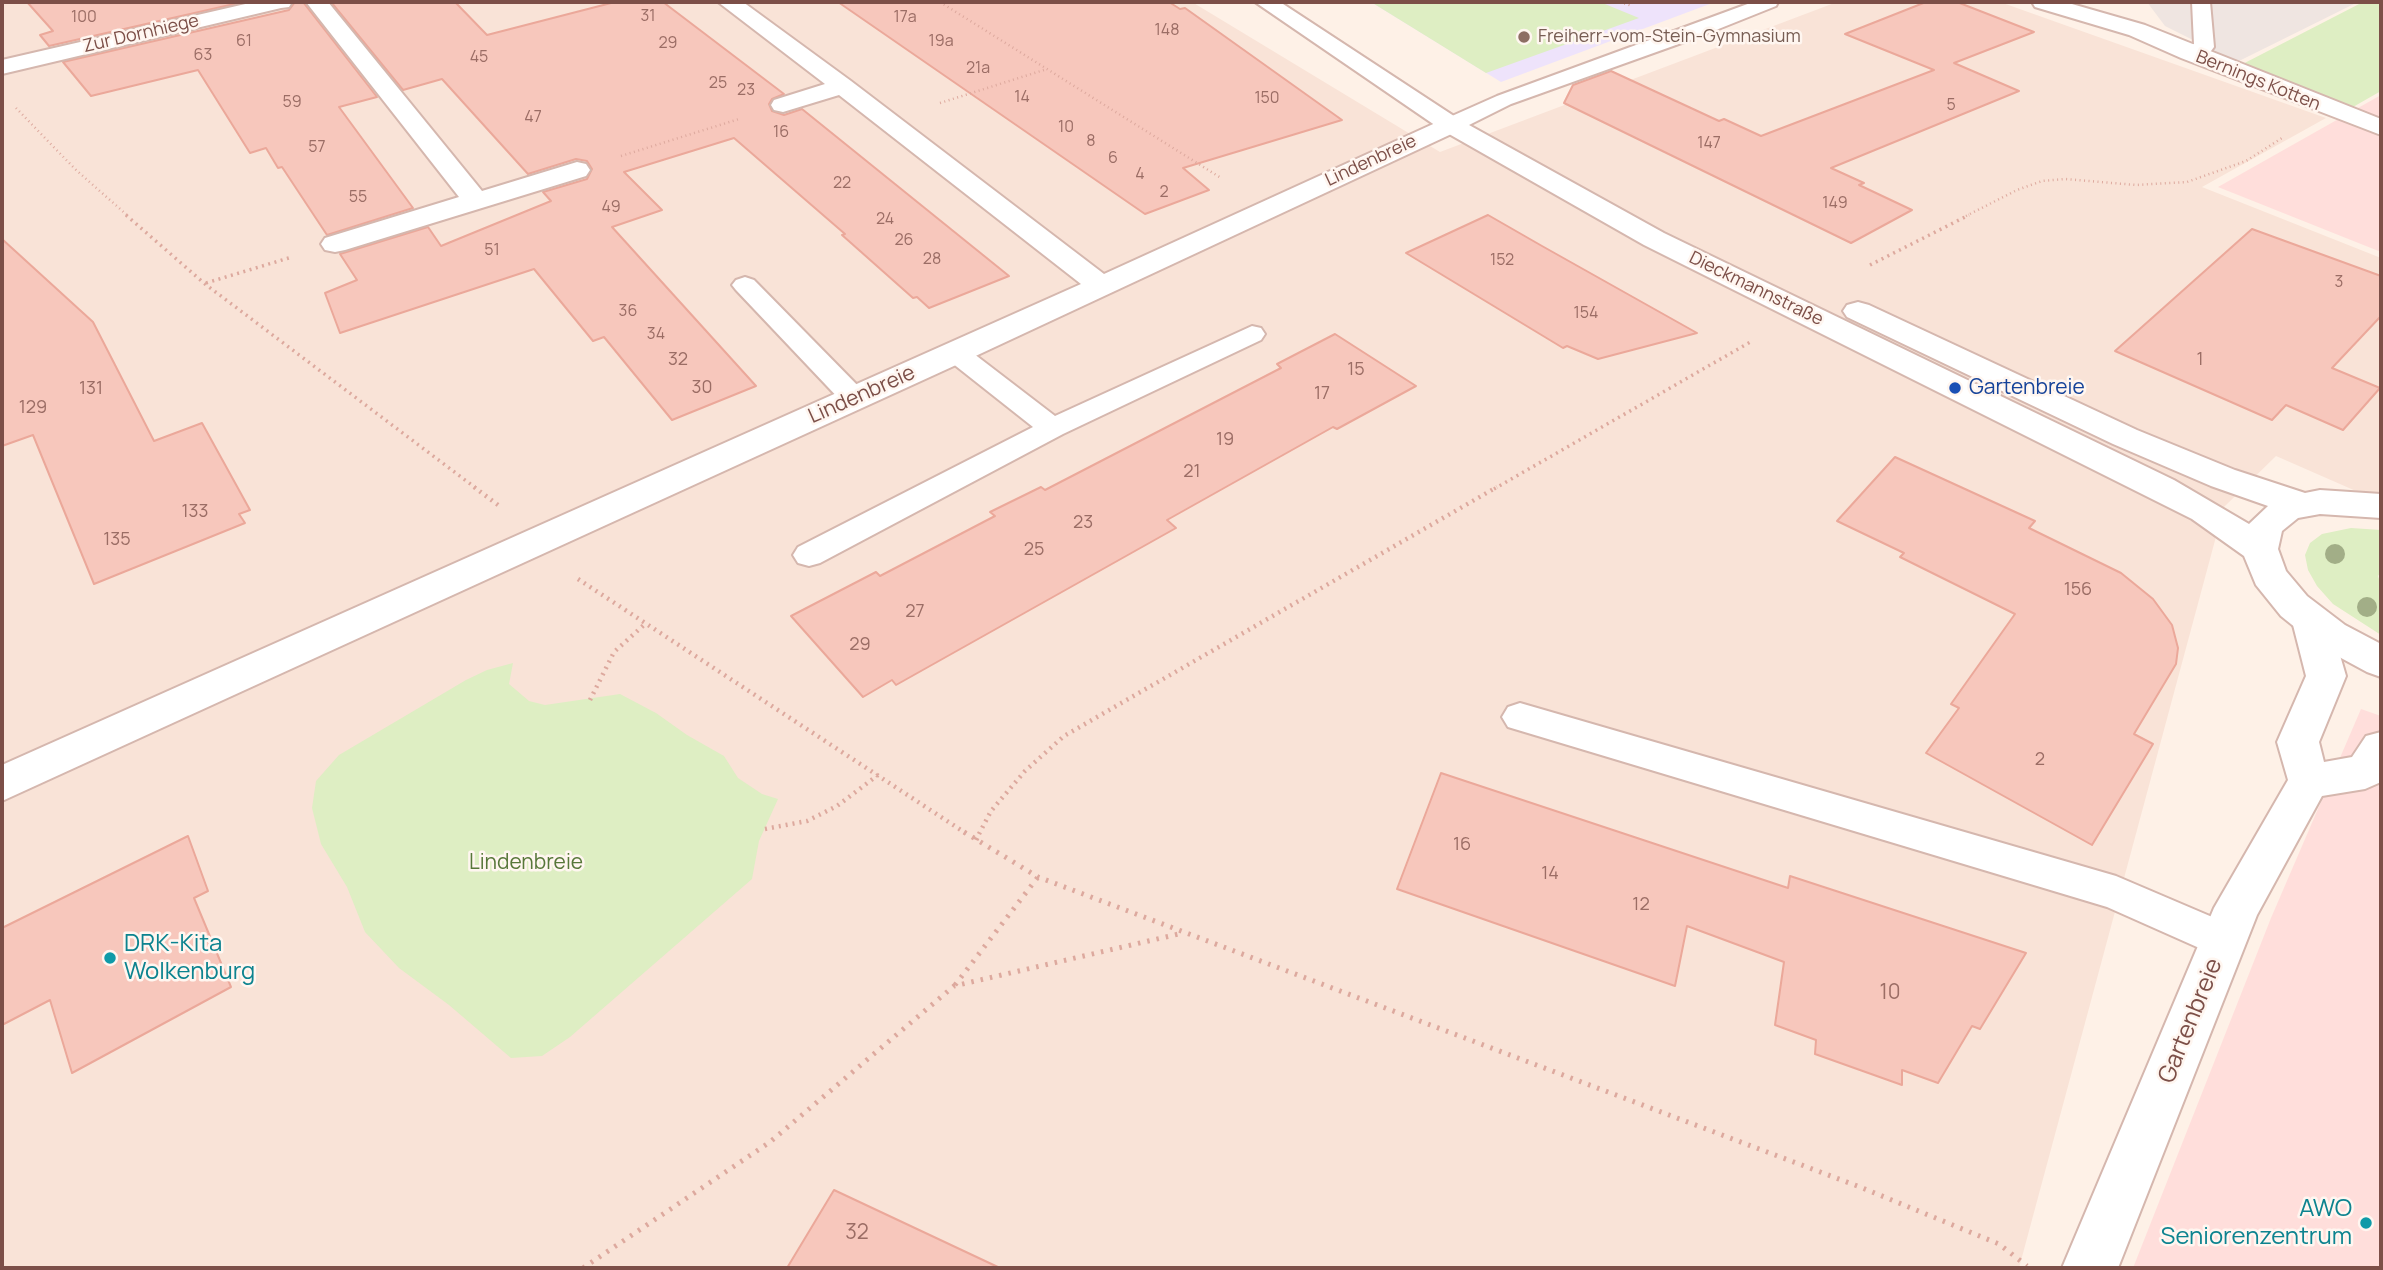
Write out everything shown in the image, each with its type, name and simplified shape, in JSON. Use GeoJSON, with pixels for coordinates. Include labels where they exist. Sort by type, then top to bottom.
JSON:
{"type":"FeatureCollection","features":[{"type":"Feature","properties":{"kind":"street","name":"Zur Dornhiege"},"geometry":{"type":"LineString","coordinates":[[2,67],[203,10],[281,2]]}},
{"type":"Feature","properties":{"kind":"street"},"geometry":{"type":"LineString","coordinates":[[317,2],[476,201]]}},
{"type":"Feature","properties":{"kind":"street"},"geometry":{"type":"LineString","coordinates":[[729,2],[843,86],[1100,285]]}},
{"type":"Feature","properties":{"kind":"street","name":"Dieckmannstraße"},"geometry":{"type":"LineString","coordinates":[[1266,2],[1463,112],[1654,239],[2162,488],[2260,549],[2266,526],[2287,509],[2340,502],[2381,506]]}},
{"type":"Feature","properties":{"kind":"street","name":"Bernings Kotten"},"geometry":{"type":"LineString","coordinates":[[2043,2],[2137,30],[2381,128]]}},
{"type":"Feature","properties":{"kind":"street","name":"Bernings Kotten"},"geometry":{"type":"LineString","coordinates":[[2116,2],[2137,30]]}},
{"type":"Feature","properties":{"kind":"street"},"geometry":{"type":"LineString","coordinates":[[783,105],[843,86]]}},
{"type":"Feature","properties":{"kind":"street","name":"Dieckmannstraße"},"geometry":{"type":"LineString","coordinates":[[1463,112],[1503,125]]}},
{"type":"Feature","properties":{"kind":"street","name":"Lindenbreie"},"geometry":{"type":"LineString","coordinates":[[2,784],[956,353],[1268,208],[1463,112]]}},
{"type":"Feature","properties":{"kind":"street"},"geometry":{"type":"LineString","coordinates":[[335,244],[577,170]]}},
{"type":"Feature","properties":{"kind":"street","name":"Dieckmannstraße"},"geometry":{"type":"LineString","coordinates":[[1641,202],[1805,286],[2125,437],[2223,478],[2303,505]]}},
{"type":"Feature","properties":{"kind":"street"},"geometry":{"type":"LineString","coordinates":[[2260,549],[2269,576],[2311,621],[2353,649],[2381,662]]}},
{"type":"Feature","properties":{"kind":"street"},"geometry":{"type":"LineString","coordinates":[[2311,621],[2326,676],[2298,742],[2309,781],[2365,772],[2381,748]]}},
{"type":"Feature","properties":{"kind":"street","name":"Gartenbreie"},"geometry":{"type":"LineString","coordinates":[[2090,1268],[2237,908],[2309,781]]}},
{"type":"Feature","properties":{"kind":"lane"},"geometry":{"type":"LineString","coordinates":[[1463,112],[1769,2]]}},
{"type":"Feature","properties":{"kind":"lane"},"geometry":{"type":"LineString","coordinates":[[2189,53],[2204,47],[2201,2]]}},
{"type":"Feature","properties":{"kind":"lane"},"geometry":{"type":"LineString","coordinates":[[745,285],[854,398]]}},
{"type":"Feature","properties":{"kind":"lane"},"geometry":{"type":"LineString","coordinates":[[809,555],[1053,428],[1252,334]]}},
{"type":"Feature","properties":{"kind":"lane"},"geometry":{"type":"LineString","coordinates":[[956,353],[1053,428]]}},
{"type":"Feature","properties":{"kind":"lane"},"geometry":{"type":"LineString","coordinates":[[1520,717],[2116,893],[2224,941]]}},
{"type":"Feature","properties":{"kind":"path"},"geometry":{"type":"LineString","coordinates":[[940,2],[1268,208]]}},
{"type":"Feature","properties":{"kind":"path"},"geometry":{"type":"LineString","coordinates":[[886,120],[1047,69]]}},
{"type":"Feature","properties":{"kind":"path"},"geometry":{"type":"LineString","coordinates":[[11,102],[75,169],[205,284],[498,505],[556,564],[1038,877],[1860,1187],[1999,1244],[2030,1268]]}},
{"type":"Feature","properties":{"kind":"path"},"geometry":{"type":"LineString","coordinates":[[577,170],[783,105]]}},
{"type":"Feature","properties":{"kind":"path"},"geometry":{"type":"LineString","coordinates":[[1865,268],[2017,190],[2042,181],[2065,178],[2151,185],[2206,177],[2246,161],[2332,110]]}},
{"type":"Feature","properties":{"kind":"path"},"geometry":{"type":"LineString","coordinates":[[205,284],[335,244]]}},
{"type":"Feature","properties":{"kind":"path"},"geometry":{"type":"LineString","coordinates":[[976,839],[991,811],[1025,771],[1064,736],[1760,336]]}},
{"type":"Feature","properties":{"kind":"path"},"geometry":{"type":"LineString","coordinates":[[590,700],[614,652],[645,624]]}},
{"type":"Feature","properties":{"kind":"path"},"geometry":{"type":"LineString","coordinates":[[765,829],[807,821],[836,806],[878,775]]}},
{"type":"Feature","properties":{"kind":"path"},"geometry":{"type":"LineString","coordinates":[[583,1268],[770,1142],[954,986],[1038,877]]}},
{"type":"Feature","properties":{"kind":"path"},"geometry":{"type":"LineString","coordinates":[[954,986],[1185,932]]}},
{"type":"Feature","properties":{"kind":"shaded area"},"geometry":{"type":"Polygon","coordinates":[[[2,2],[1192,2],[1440,152],[1837,2],[2000,2],[2326,118],[2202,187],[2381,258],[2381,502],[2276,456],[2224,507],[2019,1268],[2,1268],[2,2]]]}},
{"type":"Feature","properties":{"kind":"shaded area","name":"Freiherr-vom-Stein-Gymnasium"},"geometry":{"type":"Polygon","coordinates":[[[1371,2],[1715,2],[1501,82],[1371,2]]]}},
{"type":"Feature","properties":{"kind":"shaded area"},"geometry":{"type":"Polygon","coordinates":[[[2147,2],[2358,2],[2237,62],[2165,26],[2147,2]]]}},
{"type":"Feature","properties":{"kind":"shaded area"},"geometry":{"type":"Polygon","coordinates":[[[2381,95],[2381,252],[2218,187],[2381,95]]]}},
{"type":"Feature","properties":{"kind":"shaded area"},"geometry":{"type":"Polygon","coordinates":[[[2361,709],[2381,716],[2381,1268],[2133,1268],[2271,918],[2361,709]]]}},
{"type":"Feature","properties":{"kind":"green space","name":"Freiherr-vom-Stein-Gymnasium"},"geometry":{"type":"Polygon","coordinates":[[[1371,2],[1600,2],[1639,18],[1486,73],[1371,2]]]}},
{"type":"Feature","properties":{"kind":"green space"},"geometry":{"type":"Polygon","coordinates":[[[2363,2],[2381,2],[2381,91],[2346,111],[2233,69],[2363,2]]]}},
{"type":"Feature","properties":{"kind":"green space"},"geometry":{"type":"Polygon","coordinates":[[[2351,528],[2381,530],[2381,572],[2378,576],[2381,585],[2381,635],[2333,604],[2317,586],[2308,570],[2305,555],[2310,543],[2322,534],[2351,528]]]}},
{"type":"Feature","properties":{"kind":"green space","name":"Lindenbreie"},"geometry":{"type":"Polygon","coordinates":[[[513,663],[509,684],[529,701],[545,705],[620,694],[656,713],[724,756],[738,778],[762,794],[778,799],[759,841],[752,879],[570,1037],[542,1056],[511,1058],[449,1005],[399,968],[365,932],[347,887],[321,844],[312,808],[316,781],[339,755],[466,680],[487,670],[513,663]]]}},
{"type":"Feature","properties":{"kind":"building"},"geometry":{"type":"Polygon","coordinates":[[[27,2],[243,2],[49,46],[40,35],[53,31],[27,2]]]}},
{"type":"Feature","properties":{"kind":"building"},"geometry":{"type":"Polygon","coordinates":[[[295,2],[303,2],[377,97],[339,107],[413,208],[327,235],[282,167],[278,168],[266,148],[250,153],[198,70],[91,96],[63,62],[289,10],[295,2]]]}},
{"type":"Feature","properties":{"kind":"building"},"geometry":{"type":"Polygon","coordinates":[[[331,2],[455,2],[487,35],[615,2],[663,2],[784,94],[772,99],[769,104],[772,111],[784,115],[802,109],[1009,276],[929,308],[917,297],[913,298],[842,235],[845,234],[734,138],[624,172],[662,210],[612,227],[756,386],[672,420],[604,337],[593,341],[534,269],[340,333],[325,293],[357,280],[340,254],[428,227],[441,246],[551,201],[543,192],[587,179],[592,169],[587,161],[576,159],[528,174],[442,79],[403,90],[331,2]]]}},
{"type":"Feature","properties":{"kind":"building"},"geometry":{"type":"Polygon","coordinates":[[[838,2],[1169,2],[1180,9],[1185,8],[1342,120],[1183,168],[1209,190],[1145,214],[838,2]]]}},
{"type":"Feature","properties":{"kind":"building"},"geometry":{"type":"Polygon","coordinates":[[[1926,2],[1957,2],[2034,32],[1954,63],[2019,91],[1831,168],[1864,183],[1859,185],[1912,210],[1851,243],[1564,103],[1573,85],[1611,71],[1719,121],[1724,119],[1761,136],[1934,70],[1845,34],[1926,2]]]}},
{"type":"Feature","properties":{"kind":"building"},"geometry":{"type":"Polygon","coordinates":[[[1488,215],[1697,333],[1598,359],[1567,346],[1563,348],[1406,253],[1488,215]]]}},
{"type":"Feature","properties":{"kind":"building"},"geometry":{"type":"Polygon","coordinates":[[[2252,229],[2381,276],[2381,316],[2332,368],[2380,388],[2343,430],[2286,405],[2272,420],[2115,351],[2252,229]]]}},
{"type":"Feature","properties":{"kind":"building"},"geometry":{"type":"Polygon","coordinates":[[[2,239],[93,322],[154,441],[202,423],[250,510],[239,514],[245,523],[94,584],[33,435],[2,446],[2,239]]]}},
{"type":"Feature","properties":{"kind":"building"},"geometry":{"type":"Polygon","coordinates":[[[1335,334],[1416,386],[1337,429],[1333,427],[1167,520],[1176,528],[896,685],[892,680],[863,697],[791,616],[876,572],[880,576],[995,516],[990,512],[1041,487],[1045,490],[1281,368],[1277,364],[1335,334]]]}},
{"type":"Feature","properties":{"kind":"building"},"geometry":{"type":"Polygon","coordinates":[[[1895,457],[2035,521],[2029,528],[2121,573],[2153,599],[2172,625],[2178,648],[2176,664],[2134,734],[2153,744],[2092,845],[1926,753],[1959,708],[1951,704],[2015,614],[1900,557],[1904,553],[1837,521],[1895,457]]]}},
{"type":"Feature","properties":{"kind":"building"},"geometry":{"type":"Polygon","coordinates":[[[1441,773],[1788,888],[1790,876],[2026,953],[1980,1029],[1972,1026],[1938,1083],[1902,1070],[1902,1085],[1815,1054],[1816,1040],[1775,1025],[1784,962],[1687,926],[1675,986],[1397,889],[1441,773]]]}},
{"type":"Feature","properties":{"kind":"building","name":"DRK-Kita Wolkenburg"},"geometry":{"type":"Polygon","coordinates":[[[188,836],[208,891],[194,898],[231,987],[72,1073],[50,1000],[2,1025],[2,928],[188,836]]]}},
{"type":"Feature","properties":{"kind":"building"},"geometry":{"type":"Polygon","coordinates":[[[834,1190],[1000,1268],[787,1268],[834,1190]]]}},
{"type":"Feature","properties":{"kind":"place","name":"Freiherr-vom-Stein-Gymnasium"},"geometry":{"type":"Point","coordinates":[1524,37]}},
{"type":"Feature","properties":{"kind":"place","name":"Gartenbreie"},"geometry":{"type":"Point","coordinates":[1955,388]}},
{"type":"Feature","properties":{"kind":"place","name":"DRK-Kita Wolkenburg"},"geometry":{"type":"Point","coordinates":[110,958]}},
{"type":"Feature","properties":{"kind":"place","name":"AWO Seniorenzentrum"},"geometry":{"type":"Point","coordinates":[2366,1223]}}]}
